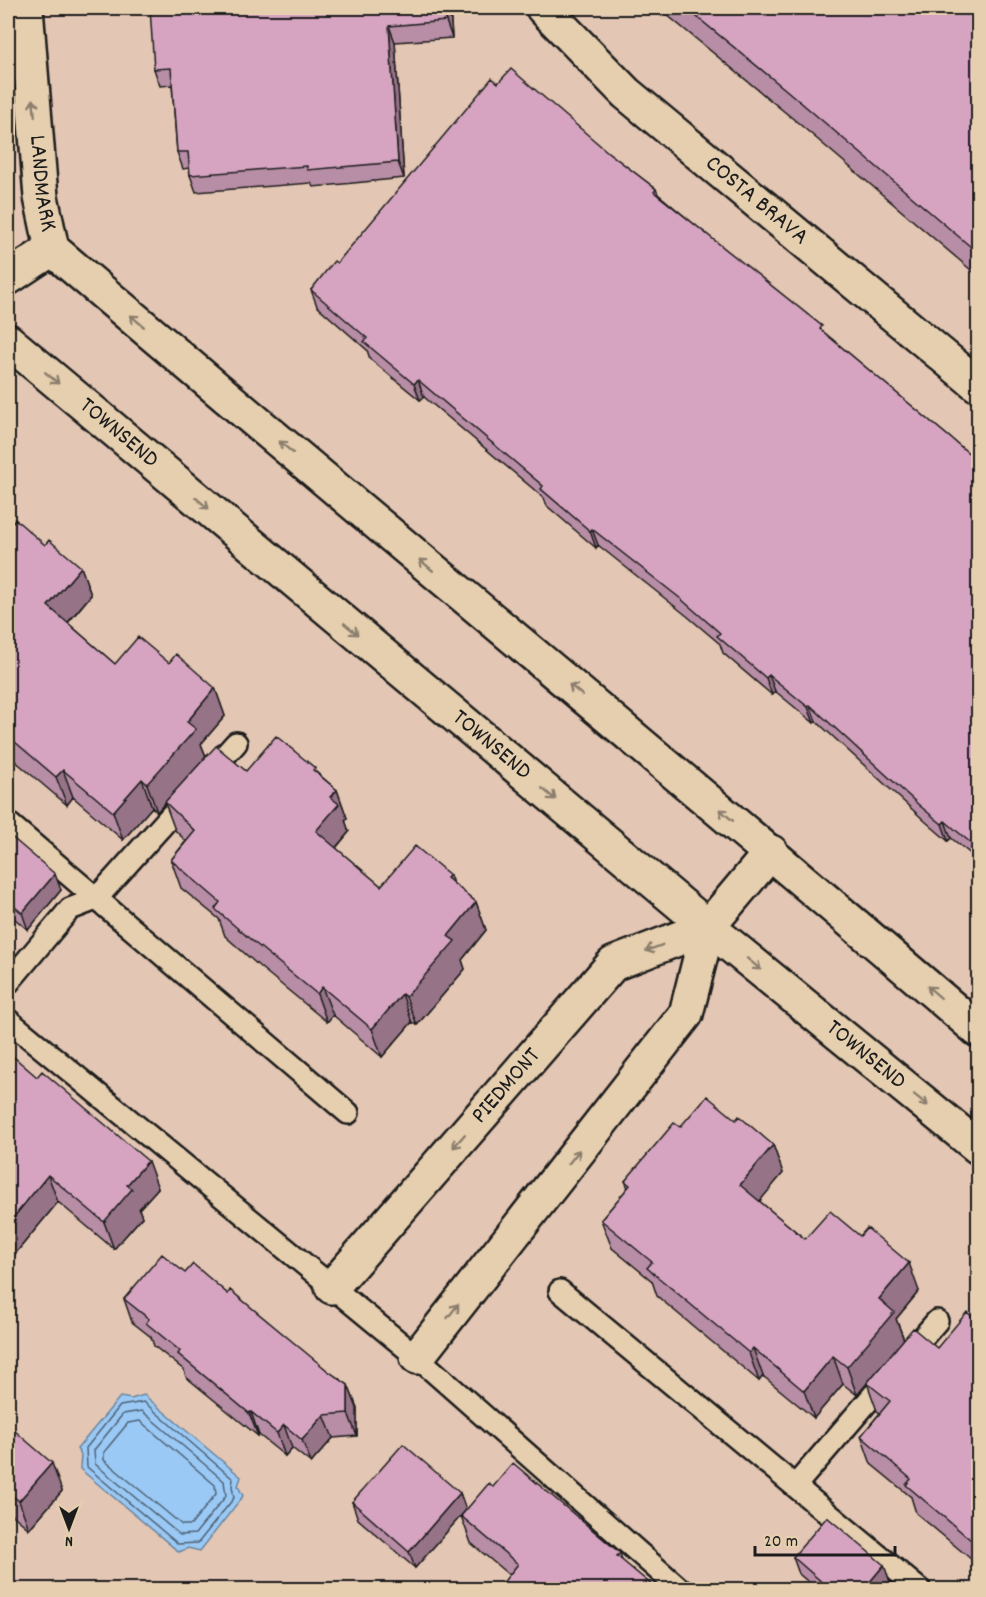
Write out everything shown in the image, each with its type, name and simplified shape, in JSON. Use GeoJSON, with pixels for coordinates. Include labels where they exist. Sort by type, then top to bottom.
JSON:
{"type":"FeatureCollection","features":[{"type":"Feature","properties":{"kind":"street","name":"LANDMARK"},"geometry":{"type":"LineString","coordinates":[[26,8],[41,197],[52,249]]}},
{"type":"Feature","properties":{"kind":"street","name":"COSTA BRAVA"},"geometry":{"type":"LineString","coordinates":[[543,8],[626,93],[978,385]]}},
{"type":"Feature","properties":{"kind":"street"},"geometry":{"type":"LineString","coordinates":[[8,278],[52,249],[771,852],[978,1030]]}},
{"type":"Feature","properties":{"kind":"street","name":"TOWNSEND"},"geometry":{"type":"LineString","coordinates":[[8,341],[708,927],[978,1147]]}},
{"type":"Feature","properties":{"kind":"street","name":"PIEDMONT"},"geometry":{"type":"LineString","coordinates":[[417,1357],[686,1014],[708,927],[771,852]]}},
{"type":"Feature","properties":{"kind":"street","name":"PIEDMONT"},"geometry":{"type":"LineString","coordinates":[[332,1287],[613,963],[708,927]]}},
{"type":"Feature","properties":{"kind":"lane"},"geometry":{"type":"LineString","coordinates":[[8,984],[70,909],[96,899],[236,743]]}},
{"type":"Feature","properties":{"kind":"lane"},"geometry":{"type":"LineString","coordinates":[[8,823],[348,1113]]}},
{"type":"Feature","properties":{"kind":"lane"},"geometry":{"type":"LineString","coordinates":[[8,1020],[417,1357],[681,1590]]}},
{"type":"Feature","properties":{"kind":"lane"},"geometry":{"type":"LineString","coordinates":[[560,1291],[917,1588]]}},
{"type":"Feature","properties":{"kind":"lane"},"geometry":{"type":"LineString","coordinates":[[795,1486],[937,1321]]}},
{"type":"Feature","properties":{"kind":"water"},"geometry":{"type":"Polygon","coordinates":[[[144,1395],[241,1477],[238,1486],[243,1496],[200,1551],[188,1548],[179,1552],[80,1469],[81,1455],[77,1449],[120,1397],[131,1399],[144,1395]]]}},
{"type":"Feature","properties":{"kind":"building"},"geometry":{"type":"Polygon","coordinates":[[[150,8],[445,8],[446,21],[389,26],[398,162],[307,170],[307,166],[190,175],[188,152],[177,152],[171,68],[154,69],[150,8]]]}},
{"type":"Feature","properties":{"kind":"building"},"geometry":{"type":"Polygon","coordinates":[[[686,8],[976,8],[978,10],[978,253],[785,89],[686,8]]]}},
{"type":"Feature","properties":{"kind":"building"},"geometry":{"type":"Polygon","coordinates":[[[511,69],[609,153],[656,189],[654,192],[822,326],[820,329],[978,461],[978,849],[945,821],[942,824],[920,806],[810,705],[808,707],[769,675],[766,678],[717,636],[720,633],[681,599],[592,529],[590,531],[541,489],[543,486],[418,380],[414,384],[364,342],[367,338],[311,290],[334,261],[337,263],[492,78],[498,83],[511,69]]]}},
{"type":"Feature","properties":{"kind":"building"},"geometry":{"type":"Polygon","coordinates":[[[15,519],[45,545],[49,540],[81,567],[48,606],[115,664],[138,637],[169,663],[176,654],[215,688],[187,722],[196,729],[147,784],[142,779],[113,812],[63,770],[56,777],[8,736],[8,528],[15,519]]]}},
{"type":"Feature","properties":{"kind":"building"},"geometry":{"type":"Polygon","coordinates":[[[276,736],[315,768],[313,770],[337,790],[330,797],[339,804],[316,831],[381,886],[415,846],[450,875],[447,878],[476,902],[448,936],[455,941],[406,997],[402,994],[372,1029],[322,987],[317,994],[250,939],[215,909],[220,902],[171,860],[195,831],[165,802],[216,746],[246,771],[276,736]]]}},
{"type":"Feature","properties":{"kind":"building"},"geometry":{"type":"Polygon","coordinates":[[[8,834],[55,874],[22,913],[8,901],[8,834]]]}},
{"type":"Feature","properties":{"kind":"building"},"geometry":{"type":"Polygon","coordinates":[[[8,1052],[37,1077],[42,1071],[148,1161],[127,1185],[132,1189],[104,1222],[48,1175],[8,1224],[8,1052]]]}},
{"type":"Feature","properties":{"kind":"building"},"geometry":{"type":"Polygon","coordinates":[[[707,1096],[736,1120],[739,1116],[773,1145],[740,1185],[805,1239],[830,1211],[860,1236],[867,1228],[909,1263],[879,1299],[894,1312],[847,1367],[833,1356],[804,1391],[753,1348],[749,1353],[647,1268],[652,1262],[601,1220],[630,1185],[625,1181],[674,1123],[680,1127],[707,1096]]]}},
{"type":"Feature","properties":{"kind":"building"},"geometry":{"type":"Polygon","coordinates":[[[162,1254],[185,1273],[193,1264],[228,1294],[230,1290],[348,1385],[348,1413],[324,1415],[302,1440],[284,1425],[277,1433],[251,1412],[249,1413],[178,1354],[180,1351],[146,1323],[149,1319],[124,1299],[162,1254]]]}},
{"type":"Feature","properties":{"kind":"building"},"geometry":{"type":"Polygon","coordinates":[[[967,1312],[978,1322],[978,1546],[906,1485],[911,1479],[861,1436],[890,1401],[867,1383],[913,1328],[937,1348],[967,1312]]]}},
{"type":"Feature","properties":{"kind":"building"},"geometry":{"type":"Polygon","coordinates":[[[8,1425],[52,1463],[19,1501],[8,1492],[8,1425]]]}},
{"type":"Feature","properties":{"kind":"building"},"geometry":{"type":"Polygon","coordinates":[[[403,1444],[460,1493],[409,1552],[352,1502],[403,1444]]]}},
{"type":"Feature","properties":{"kind":"building"},"geometry":{"type":"Polygon","coordinates":[[[513,1463],[620,1553],[617,1556],[654,1587],[652,1590],[497,1590],[518,1564],[461,1516],[489,1483],[493,1487],[513,1463]]]}},
{"type":"Feature","properties":{"kind":"building"},"geometry":{"type":"Polygon","coordinates":[[[827,1517],[884,1565],[863,1590],[831,1590],[793,1557],[827,1517]]]}}]}
